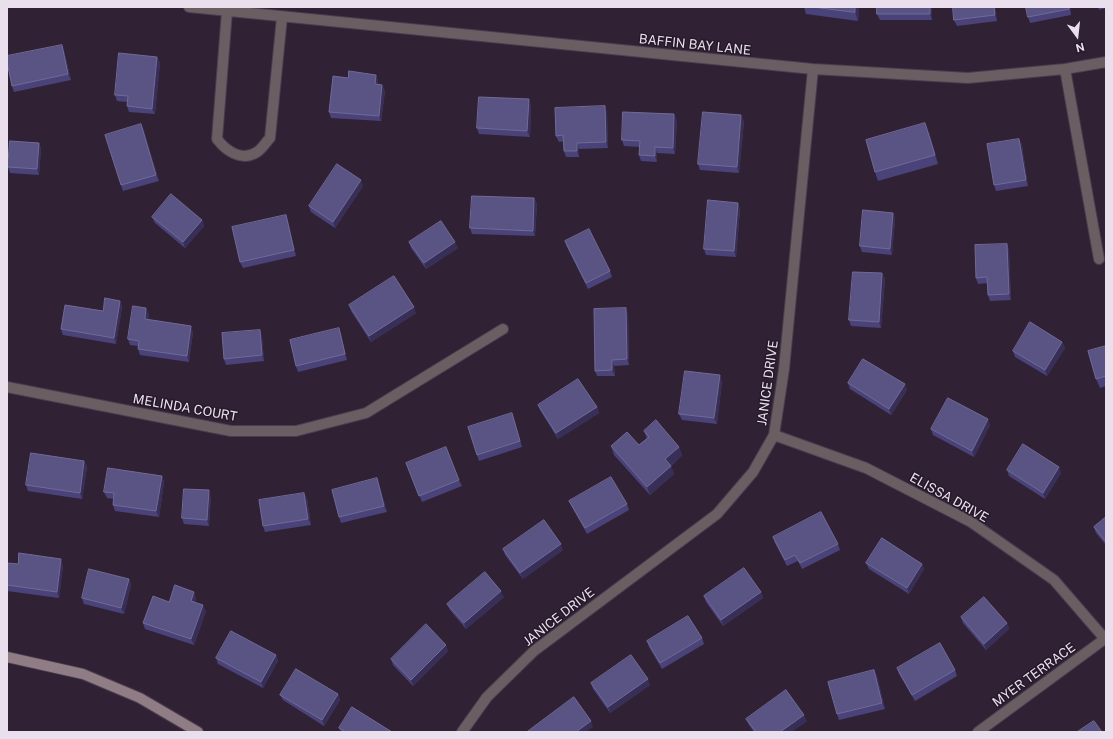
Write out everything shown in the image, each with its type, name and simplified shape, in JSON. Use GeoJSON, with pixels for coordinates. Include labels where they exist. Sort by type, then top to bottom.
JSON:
{"type":"FeatureCollection","features":[{"type":"Feature","properties":{"kind":"main road"},"geometry":{"type":"LineString","coordinates":[[7,657],[83,674],[140,698],[198,732]]}},
{"type":"Feature","properties":{"kind":"street","name":"BAFFIN BAY LANE"},"geometry":{"type":"LineString","coordinates":[[189,7],[813,69],[968,78],[1065,69],[1106,62]]}},
{"type":"Feature","properties":{"kind":"street"},"geometry":{"type":"LineString","coordinates":[[228,11],[217,139],[226,150],[241,156],[257,152],[270,138],[282,17]]}},
{"type":"Feature","properties":{"kind":"street","name":"JANICE DRIVE"},"geometry":{"type":"LineString","coordinates":[[462,732],[487,697],[534,651],[717,514],[754,472],[774,434],[784,369],[813,69]]}},
{"type":"Feature","properties":{"kind":"street"},"geometry":{"type":"LineString","coordinates":[[1065,69],[1099,259]]}},
{"type":"Feature","properties":{"kind":"street","name":"MELINDA COURT"},"geometry":{"type":"LineString","coordinates":[[7,387],[231,431],[296,431],[366,412],[503,329]]}},
{"type":"Feature","properties":{"kind":"street","name":"ELISSA DRIVE"},"geometry":{"type":"LineString","coordinates":[[774,434],[866,468],[971,522],[1054,580],[1105,638]]}},
{"type":"Feature","properties":{"kind":"street","name":"MYER TERRACE"},"geometry":{"type":"LineString","coordinates":[[978,732],[1105,638]]}},
{"type":"Feature","properties":{"kind":"building"},"geometry":{"type":"Polygon","coordinates":[[[813,7],[855,7],[855,12],[813,7]]]}},
{"type":"Feature","properties":{"kind":"building"},"geometry":{"type":"Polygon","coordinates":[[[877,7],[930,7],[930,14],[877,14],[877,7]]]}},
{"type":"Feature","properties":{"kind":"building"},"geometry":{"type":"Polygon","coordinates":[[[953,7],[994,7],[995,15],[954,20],[953,7]]]}},
{"type":"Feature","properties":{"kind":"building"},"geometry":{"type":"Polygon","coordinates":[[[1026,7],[1069,7],[1069,9],[1028,17],[1026,7]]]}},
{"type":"Feature","properties":{"kind":"building"},"geometry":{"type":"Polygon","coordinates":[[[62,45],[68,74],[12,86],[7,56],[62,45]]]}},
{"type":"Feature","properties":{"kind":"building"},"geometry":{"type":"Polygon","coordinates":[[[119,53],[157,57],[152,109],[127,106],[128,96],[115,95],[119,53]]]}},
{"type":"Feature","properties":{"kind":"building"},"geometry":{"type":"Polygon","coordinates":[[[349,71],[376,75],[375,84],[382,85],[379,116],[329,112],[333,76],[348,78],[349,71]]]}},
{"type":"Feature","properties":{"kind":"building"},"geometry":{"type":"Polygon","coordinates":[[[479,97],[529,99],[527,131],[477,128],[479,97]]]}},
{"type":"Feature","properties":{"kind":"building"},"geometry":{"type":"Polygon","coordinates":[[[605,106],[606,142],[577,143],[577,151],[564,151],[563,135],[556,136],[555,108],[605,106]]]}},
{"type":"Feature","properties":{"kind":"building"},"geometry":{"type":"Polygon","coordinates":[[[623,112],[674,114],[673,148],[655,147],[655,156],[639,155],[640,141],[622,140],[623,112]]]}},
{"type":"Feature","properties":{"kind":"building"},"geometry":{"type":"Polygon","coordinates":[[[703,112],[741,115],[737,167],[698,164],[703,112]]]}},
{"type":"Feature","properties":{"kind":"building"},"geometry":{"type":"Polygon","coordinates":[[[925,123],[935,155],[875,172],[866,140],[925,123]]]}},
{"type":"Feature","properties":{"kind":"building"},"geometry":{"type":"Polygon","coordinates":[[[141,124],[156,175],[121,185],[105,135],[141,124]]]}},
{"type":"Feature","properties":{"kind":"building"},"geometry":{"type":"Polygon","coordinates":[[[1019,139],[1026,180],[994,185],[987,144],[1019,139]]]}},
{"type":"Feature","properties":{"kind":"building"},"geometry":{"type":"Polygon","coordinates":[[[10,141],[39,143],[37,169],[8,167],[10,141]]]}},
{"type":"Feature","properties":{"kind":"building"},"geometry":{"type":"Polygon","coordinates":[[[337,164],[361,180],[333,222],[309,206],[337,164]]]}},
{"type":"Feature","properties":{"kind":"building"},"geometry":{"type":"Polygon","coordinates":[[[171,194],[202,220],[183,242],[152,217],[171,194]]]}},
{"type":"Feature","properties":{"kind":"building"},"geometry":{"type":"Polygon","coordinates":[[[472,196],[534,198],[533,231],[470,228],[472,196]]]}},
{"type":"Feature","properties":{"kind":"building"},"geometry":{"type":"Polygon","coordinates":[[[708,200],[738,203],[734,251],[704,249],[708,200]]]}},
{"type":"Feature","properties":{"kind":"building"},"geometry":{"type":"Polygon","coordinates":[[[863,210],[893,213],[890,249],[860,246],[863,210]]]}},
{"type":"Feature","properties":{"kind":"building"},"geometry":{"type":"Polygon","coordinates":[[[286,215],[294,250],[240,262],[232,227],[286,215]]]}},
{"type":"Feature","properties":{"kind":"building"},"geometry":{"type":"Polygon","coordinates":[[[441,221],[455,242],[424,263],[409,242],[441,221]]]}},
{"type":"Feature","properties":{"kind":"building"},"geometry":{"type":"Polygon","coordinates":[[[589,229],[610,271],[586,283],[565,241],[589,229]]]}},
{"type":"Feature","properties":{"kind":"building"},"geometry":{"type":"Polygon","coordinates":[[[1007,244],[1009,294],[988,295],[987,277],[976,278],[975,245],[1007,244]]]}},
{"type":"Feature","properties":{"kind":"building"},"geometry":{"type":"Polygon","coordinates":[[[853,272],[882,273],[879,322],[849,320],[853,272]]]}},
{"type":"Feature","properties":{"kind":"building"},"geometry":{"type":"Polygon","coordinates":[[[394,276],[414,307],[369,336],[349,305],[394,276]]]}},
{"type":"Feature","properties":{"kind":"building"},"geometry":{"type":"Polygon","coordinates":[[[105,298],[120,301],[114,338],[61,329],[65,305],[103,311],[105,298]]]}},
{"type":"Feature","properties":{"kind":"building"},"geometry":{"type":"Polygon","coordinates":[[[133,306],[146,308],[145,319],[191,326],[187,356],[138,349],[139,341],[128,339],[133,306]]]}},
{"type":"Feature","properties":{"kind":"building"},"geometry":{"type":"Polygon","coordinates":[[[626,308],[627,359],[612,360],[612,370],[595,371],[594,309],[626,308]]]}},
{"type":"Feature","properties":{"kind":"building"},"geometry":{"type":"Polygon","coordinates":[[[1030,322],[1062,342],[1045,370],[1013,351],[1030,322]]]}},
{"type":"Feature","properties":{"kind":"building"},"geometry":{"type":"Polygon","coordinates":[[[339,328],[345,354],[296,366],[290,340],[339,328]]]}},
{"type":"Feature","properties":{"kind":"building"},"geometry":{"type":"Polygon","coordinates":[[[260,330],[262,355],[224,359],[222,333],[260,330]]]}},
{"type":"Feature","properties":{"kind":"building"},"geometry":{"type":"Polygon","coordinates":[[[1106,346],[1106,376],[1096,379],[1088,351],[1106,346]]]}},
{"type":"Feature","properties":{"kind":"building"},"geometry":{"type":"Polygon","coordinates":[[[863,359],[905,384],[889,409],[848,383],[863,359]]]}},
{"type":"Feature","properties":{"kind":"building"},"geometry":{"type":"Polygon","coordinates":[[[685,371],[720,375],[714,418],[679,414],[685,371]]]}},
{"type":"Feature","properties":{"kind":"building"},"geometry":{"type":"Polygon","coordinates":[[[578,379],[597,407],[556,433],[538,405],[578,379]]]}},
{"type":"Feature","properties":{"kind":"building"},"geometry":{"type":"Polygon","coordinates":[[[948,398],[988,419],[972,451],[931,429],[948,398]]]}},
{"type":"Feature","properties":{"kind":"building"},"geometry":{"type":"Polygon","coordinates":[[[512,413],[520,441],[477,455],[468,427],[512,413]]]}},
{"type":"Feature","properties":{"kind":"building"},"geometry":{"type":"Polygon","coordinates":[[[656,420],[679,447],[665,459],[671,466],[647,487],[611,446],[627,432],[639,445],[649,437],[644,431],[656,420]]]}},
{"type":"Feature","properties":{"kind":"building"},"geometry":{"type":"Polygon","coordinates":[[[1023,444],[1059,467],[1043,493],[1007,470],[1023,444]]]}},
{"type":"Feature","properties":{"kind":"building"},"geometry":{"type":"Polygon","coordinates":[[[446,447],[459,480],[419,496],[406,463],[446,447]]]}},
{"type":"Feature","properties":{"kind":"building"},"geometry":{"type":"Polygon","coordinates":[[[31,453],[84,461],[80,493],[26,485],[31,453]]]}},
{"type":"Feature","properties":{"kind":"building"},"geometry":{"type":"Polygon","coordinates":[[[108,468],[162,476],[156,511],[113,505],[114,493],[104,492],[108,468]]]}},
{"type":"Feature","properties":{"kind":"building"},"geometry":{"type":"Polygon","coordinates":[[[611,477],[627,504],[585,528],[569,501],[611,477]]]}},
{"type":"Feature","properties":{"kind":"building"},"geometry":{"type":"Polygon","coordinates":[[[377,478],[384,506],[339,517],[332,490],[377,478]]]}},
{"type":"Feature","properties":{"kind":"building"},"geometry":{"type":"Polygon","coordinates":[[[184,489],[209,490],[207,520],[182,518],[184,489]]]}},
{"type":"Feature","properties":{"kind":"building"},"geometry":{"type":"Polygon","coordinates":[[[304,493],[308,519],[263,526],[259,500],[304,493]]]}},
{"type":"Feature","properties":{"kind":"building"},"geometry":{"type":"Polygon","coordinates":[[[821,512],[838,544],[800,563],[795,555],[785,560],[773,537],[821,512]]]}},
{"type":"Feature","properties":{"kind":"building"},"geometry":{"type":"Polygon","coordinates":[[[1106,517],[1106,542],[1094,527],[1106,517]]]}},
{"type":"Feature","properties":{"kind":"building"},"geometry":{"type":"Polygon","coordinates":[[[544,520],[561,544],[520,573],[503,549],[544,520]]]}},
{"type":"Feature","properties":{"kind":"building"},"geometry":{"type":"Polygon","coordinates":[[[882,538],[922,564],[907,588],[866,563],[882,538]]]}},
{"type":"Feature","properties":{"kind":"building"},"geometry":{"type":"Polygon","coordinates":[[[19,553],[61,559],[57,592],[7,585],[7,563],[18,564],[19,553]]]}},
{"type":"Feature","properties":{"kind":"building"},"geometry":{"type":"Polygon","coordinates":[[[744,568],[761,592],[721,620],[704,596],[744,568]]]}},
{"type":"Feature","properties":{"kind":"building"},"geometry":{"type":"Polygon","coordinates":[[[89,569],[129,579],[121,608],[82,598],[89,569]]]}},
{"type":"Feature","properties":{"kind":"building"},"geometry":{"type":"Polygon","coordinates":[[[485,572],[501,591],[464,623],[447,604],[485,572]]]}},
{"type":"Feature","properties":{"kind":"building"},"geometry":{"type":"Polygon","coordinates":[[[175,585],[194,592],[191,601],[203,605],[191,639],[143,623],[153,596],[169,602],[175,585]]]}},
{"type":"Feature","properties":{"kind":"building"},"geometry":{"type":"Polygon","coordinates":[[[984,597],[1007,623],[984,644],[961,617],[984,597]]]}},
{"type":"Feature","properties":{"kind":"building"},"geometry":{"type":"Polygon","coordinates":[[[688,616],[702,638],[660,663],[647,641],[688,616]]]}},
{"type":"Feature","properties":{"kind":"building"},"geometry":{"type":"Polygon","coordinates":[[[426,624],[446,645],[411,680],[391,659],[426,624]]]}},
{"type":"Feature","properties":{"kind":"building"},"geometry":{"type":"Polygon","coordinates":[[[231,631],[276,655],[261,682],[216,658],[231,631]]]}},
{"type":"Feature","properties":{"kind":"building"},"geometry":{"type":"Polygon","coordinates":[[[940,643],[955,670],[912,695],[897,668],[940,643]]]}},
{"type":"Feature","properties":{"kind":"building"},"geometry":{"type":"Polygon","coordinates":[[[631,655],[648,679],[608,707],[591,683],[631,655]]]}},
{"type":"Feature","properties":{"kind":"building"},"geometry":{"type":"Polygon","coordinates":[[[296,669],[338,694],[322,720],[280,695],[296,669]]]}},
{"type":"Feature","properties":{"kind":"building"},"geometry":{"type":"Polygon","coordinates":[[[874,670],[882,703],[837,714],[828,682],[874,670]]]}},
{"type":"Feature","properties":{"kind":"building"},"geometry":{"type":"Polygon","coordinates":[[[786,690],[804,715],[780,732],[756,732],[746,719],[786,690]]]}},
{"type":"Feature","properties":{"kind":"building"},"geometry":{"type":"Polygon","coordinates":[[[574,697],[591,721],[576,732],[527,732],[574,697]]]}},
{"type":"Feature","properties":{"kind":"building"},"geometry":{"type":"Polygon","coordinates":[[[352,707],[392,732],[346,732],[339,728],[352,707]]]}},
{"type":"Feature","properties":{"kind":"building"},"geometry":{"type":"Polygon","coordinates":[[[1094,721],[1102,732],[1077,732],[1094,721]]]}}]}
